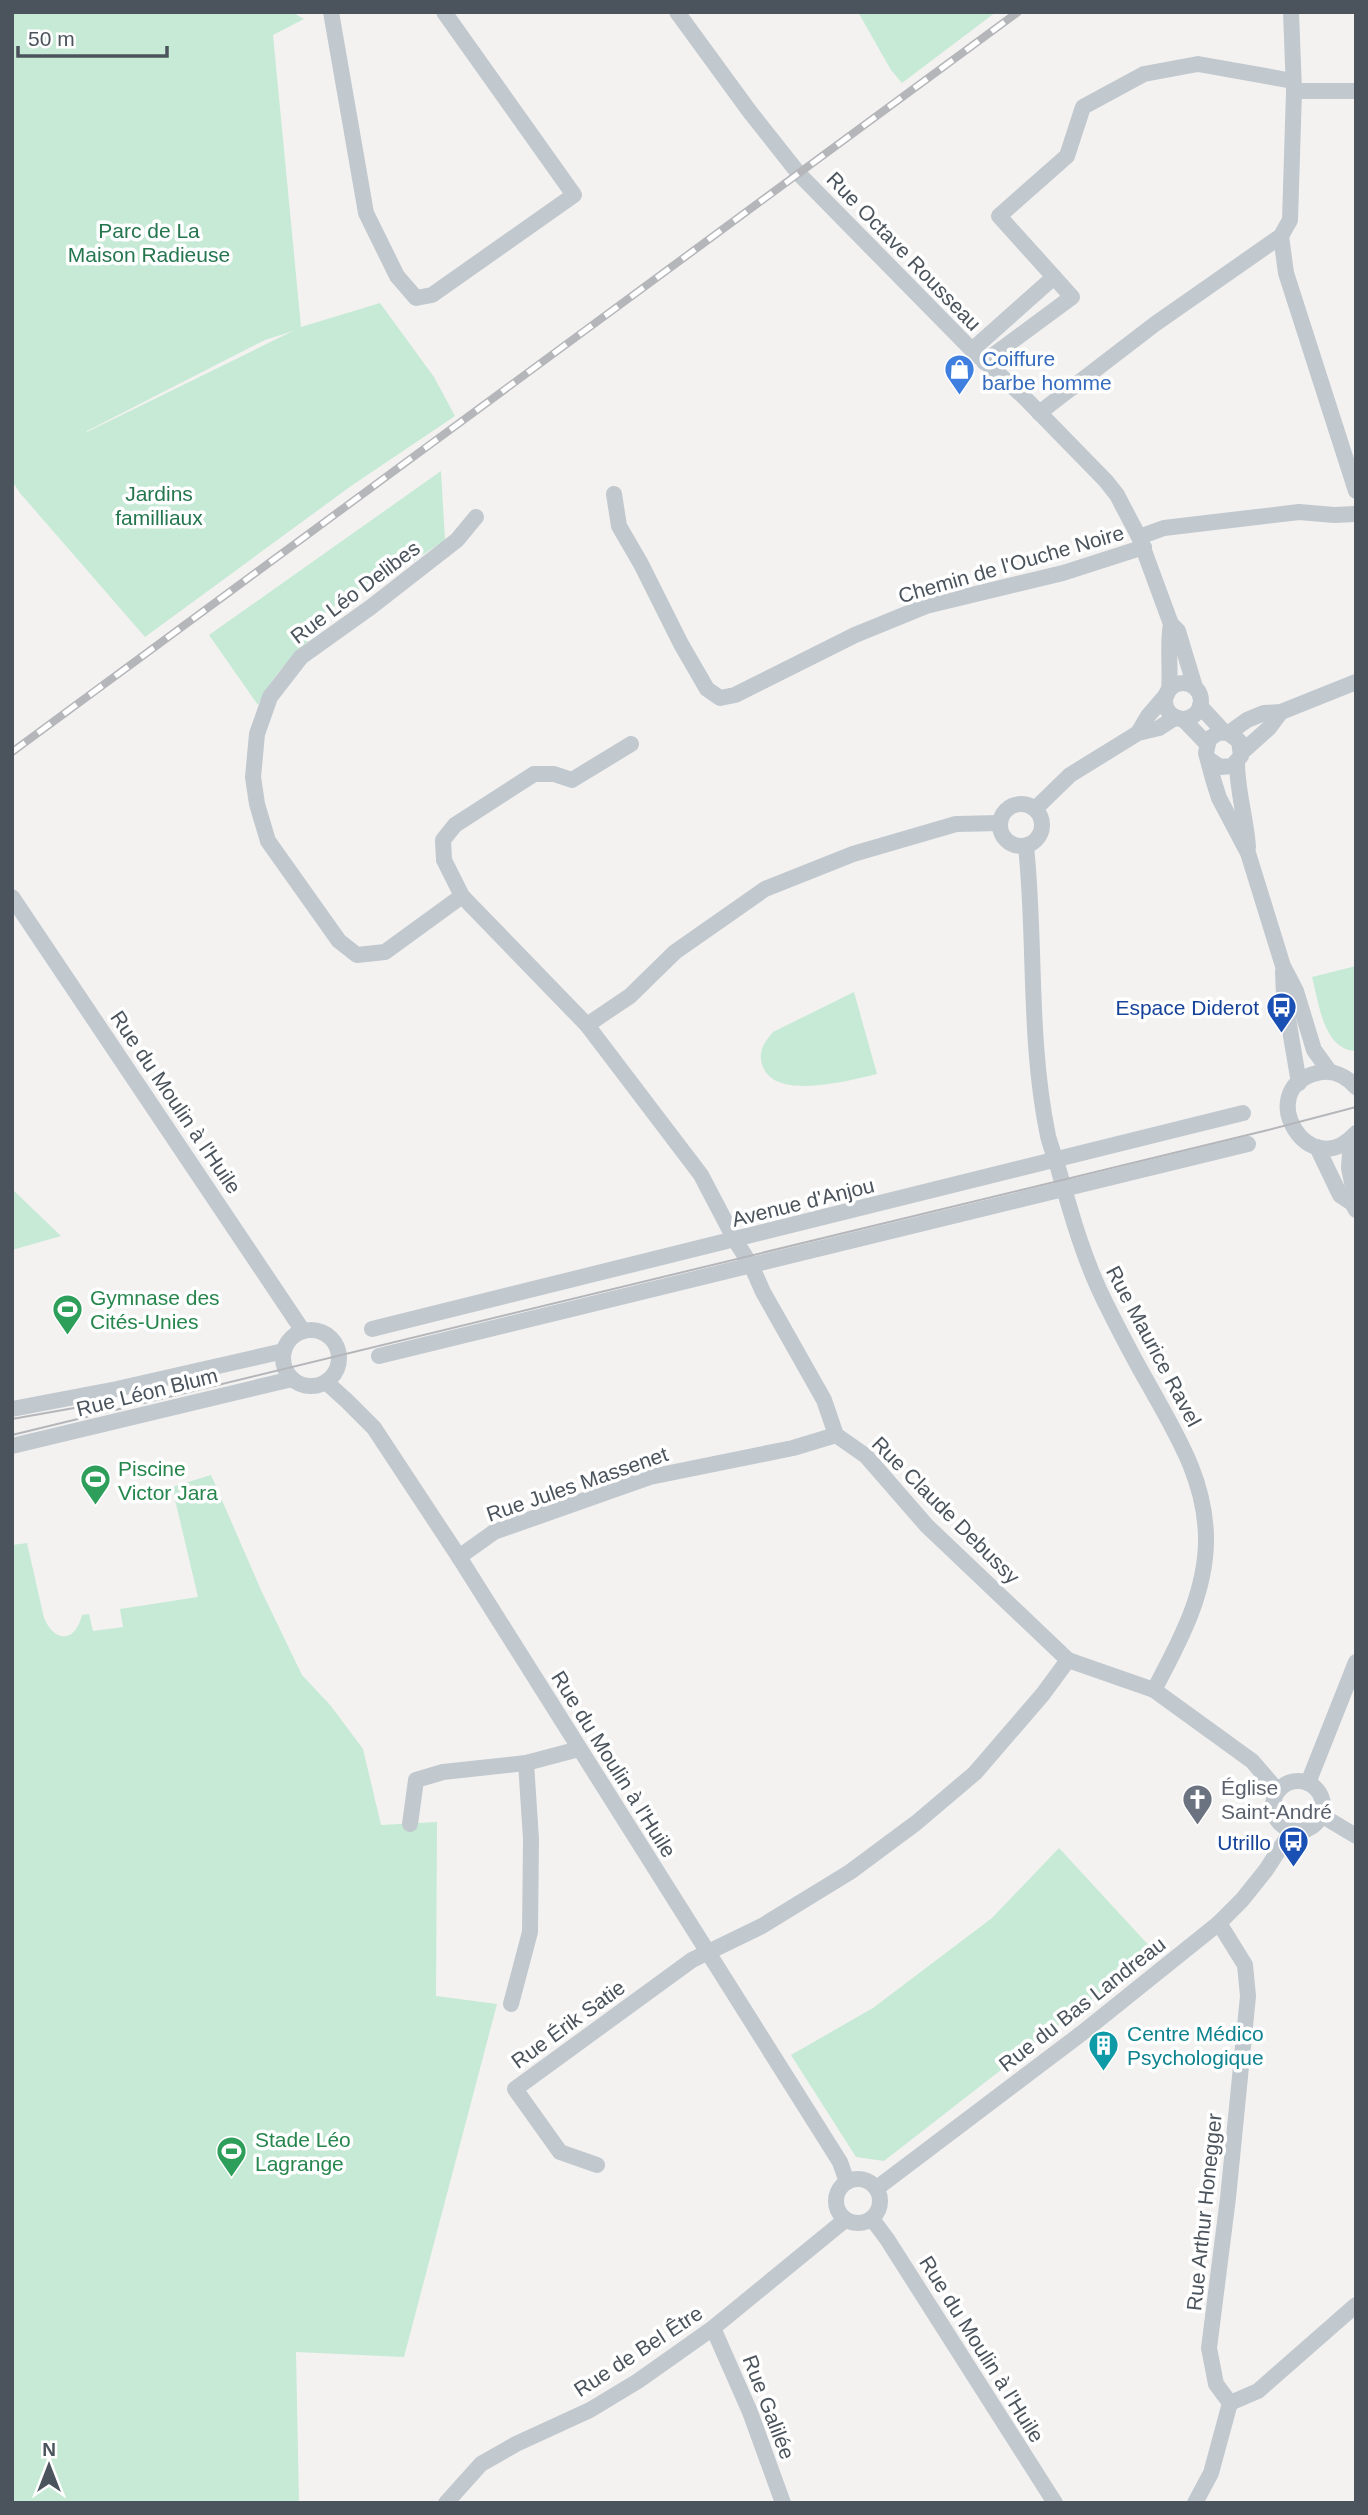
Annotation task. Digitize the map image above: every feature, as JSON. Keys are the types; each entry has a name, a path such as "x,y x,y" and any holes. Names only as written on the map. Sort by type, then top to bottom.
{"street":[{"path":"331,12 366,213 397,276 416,298 432,295 574,195 444,12"},
{"name":"Rue Octave Rousseau","path":"677,12 799,174 984,362 1039,413 1117,495 1141,542 1171,624 1178,631 1195,687"},
{"path":"1039,413 1155,324 1281,236 1290,220 1294,86 1291,12"},
{"path":"984,362 1072,297 999,216 1067,156 1083,107 1144,74 1198,64 1294,86 1356,91"},
{"path":"1281,236 1286,273 1356,491"},
{"path":"972,350 1054,277"},
{"name":"Chemin de l'Ouche Noire","path":"614,494 619,526 707,689 720,698 735,695 855,635 926,606 1063,573 1141,542"},
{"path":"1141,542 1164,528 1299,512 1356,514"},
{"name":"Rue Léo Delibes","path":"462,896 385,953 357,955 339,941 268,841 257,804 253,777 257,734 270,697 301,657 457,540 476,517"},
{"name":"Rue Octave Rousseau","path":"1168,692 1171,624"},
{"path":"1346,1077 1314,1050 1296,990 1283,966 1248,853 1219,798 1208,752 1213,735 1226,732 1264,713 1281,712 1356,682"},
{"path":"1035,808 1070,775 1138,733 1159,729 1180,718 1193,715 1200,706 1200,696 1195,687 1179,683 1148,716 1138,733"},
{"path":"1168,692 1165,700 1168,710 1180,718 1220,767 1226,767 1239,757 1269,728 1281,712"},
{"path":"1200,706 1239,741 1238,788 1247,828 1248,853"},
{"path":"631,744 572,780 554,774 534,774 455,825 443,840 444,860 462,896 587,1025 701,1175 824,1400 836,1435"},
{"path":"1020,804 1035,808 1040,814 1042,830 1039,837 1026,846 1019,847 1007,842 1000,823 1006,810 1020,804"},
{"path":"587,1025 630,996 675,952 765,889 853,854 957,824 1000,823"},
{"name":"Rue Maurice Ravel","path":"1026,846 1031,895 1030,952 1035,1040 1048,1137 1092,1272 1106,1304 1193,1467 1203,1508 1206,1538 1200,1585 1183,1632 1154,1690"},
{"name":"Rue du Moulin à l'Huile","path":"12,897 303,1331"},
{"path":"1283,966 1284,995 1299,1083"},
{"path":"1346,1077 1314,1074 1299,1083 1288,1101 1289,1120 1297,1135 1317,1147 1335,1147 1353,1135"},
{"name":"Avenue d'Anjou","path":"372,1329 1243,1113"},
{"path":"1353,1135 1349,1168 1354,1206"},
{"path":"379,1356 1248,1144"},
{"path":"1317,1147 1340,1195 1354,1206"},
{"path":"303,1331 323,1333 333,1340 337,1347 340,1360 337,1369 326,1382 309,1386 292,1379 284,1364 284,1351 290,1339 303,1331"},
{"name":"Rue Léon Blum","path":"12,1409 117,1389 284,1351"},
{"name":"Rue Léon Blum","path":"12,1446 292,1379"},
{"name":"Rue du Moulin à l'Huile","path":"326,1382 373,1428 459,1557 840,2162 847,2182"},
{"name":"Rue Claude Debussy","path":"836,1435 866,1456 927,1526 1068,1660 1154,1690 1252,1761 1278,1791"},
{"name":"Rue Jules Massenet","path":"459,1557 494,1532 650,1477 793,1448 836,1435"},
{"path":"707,1952 762,1926 850,1872 916,1823 975,1773 1043,1694 1068,1660"},
{"path":"1308,1783 1356,1662"},
{"path":"410,1824 416,1780 443,1772 526,1763 579,1749"},
{"path":"511,2004 530,1932 531,1839 526,1763"},
{"path":"1294,1782 1308,1783 1320,1796 1321,1815 1310,1828 1285,1828 1275,1818 1273,1804 1278,1791 1294,1782"},
{"path":"1321,1815 1356,1836"},
{"name":"Rue du Bas Landreau","path":"877,2188 1082,2033 1219,1923 1266,1870 1292,1830"},
{"name":"Rue Arthur Honegger","path":"1219,1923 1245,1965 1248,1988 1228,2198 1209,2348 1216,2384 1230,2403"},
{"name":"Rue Érik Satie","path":"597,2165 560,2152 515,2088 692,1960 707,1952"},
{"path":"857,2179 868,2181 877,2188 880,2205 872,2219 859,2224 845,2220 836,2205 836,2196 847,2182 857,2179"},
{"name":"Rue du Moulin à l'Huile","path":"872,2219 1055,2503"},
{"name":"Rue de Bel Être","path":"446,2503 481,2464 516,2444 602,2403 713,2328 845,2220"},
{"path":"1195,2503 1210,2473 1230,2403 1258,2391 1356,2305"},
{"name":"Rue Galilée","path":"713,2328 750,2413 783,2503"}],"green space":[{"path":"12,12 292,12 304,19 273,35 301,327 380,303 434,377 455,416 351,486 145,637 12,481","holes":["293,331 87,432 265,340"]},
{"path":"858,12 996,12 902,83 891,70"},
{"path":"441,471 445,540 403,568 398,562 322,615 328,624 280,671 258,705 209,635"},
{"path":"1356,966 1356,1051 1345,1049 1329,1034 1312,977"},
{"path":"854,992 877,1074 815,1086 783,1083 771,1077 763,1067 761,1052 773,1032"},
{"path":"12,1189 61,1236 12,1250"},
{"name":"Stade Léo Lagrange","path":"211,1475 261,1590 302,1675 331,1706 363,1749 381,1825 437,1822 436,1996 497,2004 404,2357 296,2352 299,2503 12,2503 12,1545 27,1543 44,1618 54,1632 70,1635 75,1631 82,1615 89,1614 93,1631 123,1627 120,1609 198,1597 172,1487"},
{"path":"1059,1848 1154,1951 884,2161 856,2157 791,2055 873,2008 992,1918"}],"tram line":[{"path":"12,1435 1356,1107"},
{"path":"12,1419 108,1402"}],"railway":[{"path":"12,752 1018,12"}],"place":[{"name":"Coiffure barbe homme","path":"959,397"},
{"name":"Espace Diderot","path":"1282,1034"},
{"name":"Gymnase des Cités-Unies","path":"67,1336"},
{"name":"Piscine Victor Jara","path":"95,1507"},
{"name":"Église Saint-André","path":"1198,1826"},
{"name":"Utrillo","path":"1294,1869"},
{"name":"Centre Médico Psychologique","path":"1104,2072"},
{"name":"Stade Léo Lagrange","path":"232,2178"}],"park label":[{"name":"Parc de La Maison Radieuse","path":"149,242"},
{"name":"Jardins familliaux","path":"159,505"}]}
